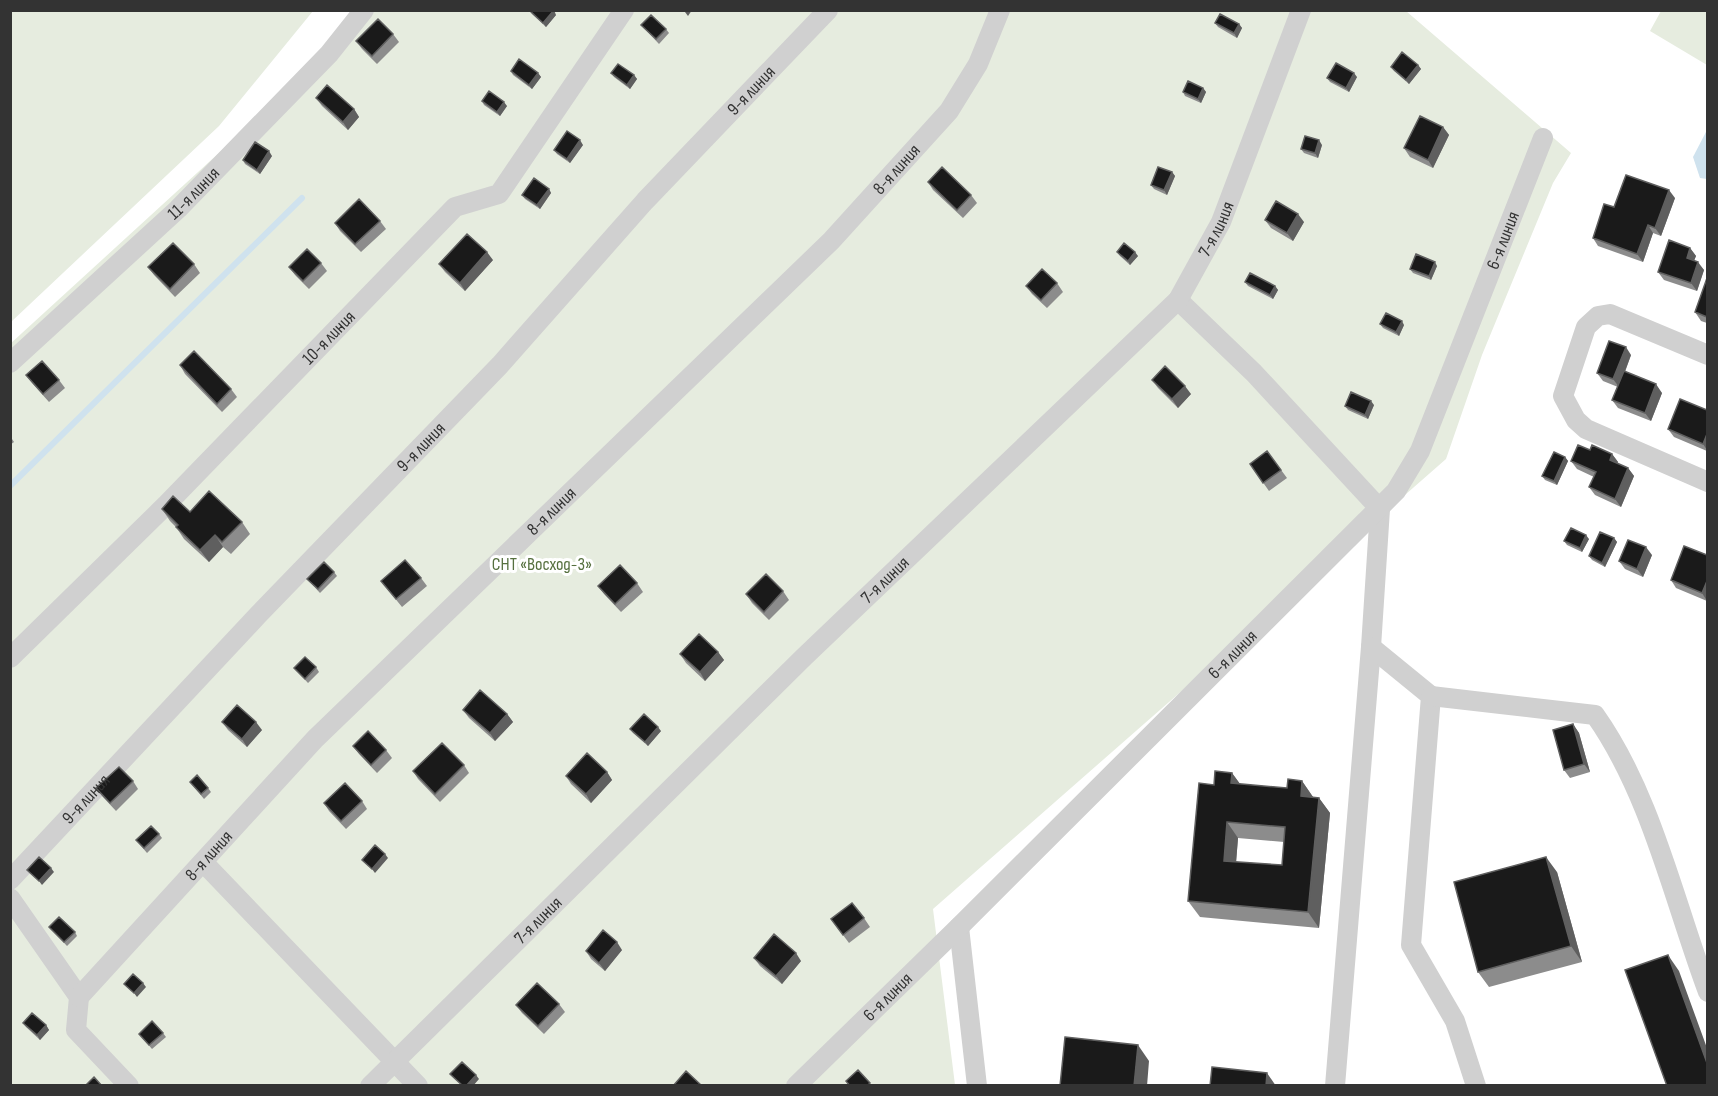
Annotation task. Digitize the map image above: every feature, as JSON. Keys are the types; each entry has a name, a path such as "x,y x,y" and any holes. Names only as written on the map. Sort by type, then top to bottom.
{"street":[{"name":"11-я линия","path":"10,363 178,209 329,54 364,10"},
{"name":"10-я линия","path":"10,658 166,505 455,207 500,194 624,10"},
{"name":"9-я линия","path":"10,880 258,615 500,364 645,201 828,10"},
{"name":"8-я линия","path":"79,997 315,739 831,241 949,111 978,64 1000,10"},
{"name":"7-я линия","path":"370,1086 804,657 1178,300 1221,222 1301,10"},
{"name":"6-я линия","path":"796,1086 959,927 1396,491 1420,451 1543,138"},
{"path":"1178,300 1254,374 1380,509 1335,1086"},
{"path":"1707,355 1610,314 1598,316 1586,327 1563,396 1576,420 1586,429 1707,482"},
{"path":"1371,646 1431,696 1595,715 1618,747 1666,868 1707,992"},
{"path":"1431,696 1411,945 1455,1021 1476,1086"},
{"path":"203,862 418,1086"},
{"path":"10,898 79,997 76,1030 129,1086"},
{"path":"959,927 977,1086"}],"green space":[{"path":"11,10 313,11 219,126 11,322"},
{"name":"СНТ «Восход-3»","path":"357,11 1406,11 1571,153 1553,183 1482,355 1446,459 933,909 955,1085 11,1085 10,344 325,56"},
{"path":"1661,11 1707,11 1707,65 1650,31"}],"water":[{"path":"1707,130 1707,179 1700,178 1693,157"}],"building":[{"path":"529,10 554,10 543,23"},
{"path":"1220,14 1239,24 1234,33 1215,23"},
{"path":"651,15 666,29 656,39 641,25"},
{"path":"378,19 393,34 372,56 356,41"},
{"path":"1402,52 1418,65 1406,80 1391,67"},
{"path":"519,59 538,73 529,85 511,71"},
{"path":"1336,63 1354,73 1346,88 1327,78"},
{"path":"618,64 634,75 627,85 611,73"},
{"path":"1188,81 1203,88 1198,99 1183,92"},
{"path":"327,85 354,109 343,122 316,98"},
{"path":"489,91 504,102 497,112 482,101"},
{"path":"1420,116 1443,127 1428,160 1404,148"},
{"path":"567,131 580,140 567,159 554,150"},
{"path":"1305,136 1319,140 1315,153 1301,149"},
{"path":"255,142 269,151 257,170 243,160"},
{"path":"942,167 971,195 957,210 928,182"},
{"path":"1158,167 1172,172 1164,190 1151,185"},
{"path":"1626,175 1669,190 1655,228 1648,225 1637,254 1593,238 1604,204 1614,207"},
{"path":"534,178 549,189 537,205 522,195"},
{"path":"359,199 380,221 355,244 335,223"},
{"path":"1276,201 1298,214 1287,233 1265,220"},
{"path":"467,234 487,252 460,283 439,264"},
{"path":"1669,240 1690,248 1687,258 1698,262 1691,283 1658,272"},
{"path":"173,243 194,264 170,289 148,267"},
{"path":"1124,243 1135,252 1128,261 1117,252"},
{"path":"307,249 321,263 303,281 289,267"},
{"path":"1416,254 1435,262 1429,276 1410,269"},
{"path":"1042,269 1057,283 1041,300 1026,286"},
{"path":"1250,273 1275,286 1270,295 1245,282"},
{"path":"1707,278 1707,317 1695,312"},
{"path":"1386,313 1402,321 1396,332 1380,324"},
{"path":"1609,341 1626,347 1613,379 1597,373"},
{"path":"194,351 231,389 217,404 180,365"},
{"path":"42,361 59,380 43,394 26,375"},
{"path":"1165,366 1185,386 1172,399 1152,380"},
{"path":"1624,371 1656,384 1645,413 1612,400"},
{"path":"1351,392 1371,401 1365,415 1345,406"},
{"path":"1680,399 1707,410 1707,434 1703,444 1668,429"},
{"path":"1578,445 1590,450 1592,445 1612,454 1610,460 1628,468 1615,499 1589,487 1596,472 1571,461"},
{"path":"1267,451 1281,470 1263,483 1250,464"},
{"path":"1554,452 1565,457 1554,481 1542,476"},
{"path":"209,491 242,522 222,542 215,535 200,550 176,527 178,525 162,509 173,496 190,512"},
{"path":"1571,528 1586,535 1580,548 1564,541"},
{"path":"1600,532 1614,538 1602,563 1589,556"},
{"path":"1628,540 1646,547 1637,569 1619,561"},
{"path":"1684,546 1707,555 1707,581 1702,593 1671,580"},
{"path":"405,560 421,578 396,599 381,581"},
{"path":"324,562 334,572 318,589 307,579"},
{"path":"620,565 637,583 615,604 598,586"},
{"path":"766,574 783,591 764,612 746,594"},
{"path":"699,634 718,652 700,672 680,654"},
{"path":"305,657 316,667 305,679 294,668"},
{"path":"480,690 507,714 490,733 463,710"},
{"path":"237,705 256,722 242,739 222,722"},
{"path":"644,714 658,727 645,742 630,729"},
{"path":"1573,724 1584,764 1564,770 1553,730"},
{"path":"368,731 386,750 371,765 353,746"},
{"path":"442,743 464,765 435,794 413,771"},
{"path":"587,753 607,772 586,794 566,776"},
{"path":"119,767 133,781 110,803 96,788"},
{"path":"1215,771 1232,773 1231,783 1287,788 1288,779 1302,781 1301,796 1319,798 1308,912 1188,901 1199,783 1214,785","holes":["1227,822 1285,827 1282,865 1224,861"]},
{"path":"197,775 208,788 201,794 190,782"},
{"path":"345,783 362,801 341,821 324,803"},
{"path":"151,826 159,834 144,848 136,840"},
{"path":"375,845 385,854 372,869 362,860"},
{"path":"39,857 51,868 39,881 27,870"},
{"path":"1546,857 1571,946 1478,972 1454,882"},
{"path":"852,903 864,918 843,935 831,919"},
{"path":"59,917 75,932 64,942 49,927"},
{"path":"603,930 617,942 599,963 586,951"},
{"path":"774,934 796,953 776,976 754,958"},
{"path":"1668,955 1707,1063 1707,1086 1667,1086 1625,970"},
{"path":"133,974 143,983 134,993 124,984"},
{"path":"537,983 559,1004 538,1026 516,1005"},
{"path":"32,1013 46,1025 37,1035 23,1023"},
{"path":"152,1021 163,1033 149,1045 139,1034"},
{"path":"1065,1037 1138,1045 1134,1086 1060,1086"},
{"path":"462,1062 476,1075 466,1086 450,1074"},
{"path":"1212,1067 1267,1073 1266,1086 1210,1086"},
{"path":"858,1070 870,1083 867,1086 850,1086 846,1081"},
{"path":"686,1071 702,1086 673,1086"},
{"path":"94,1077 102,1086 85,1086"}],"waterway":[{"path":"10,486 302,198"}]}
